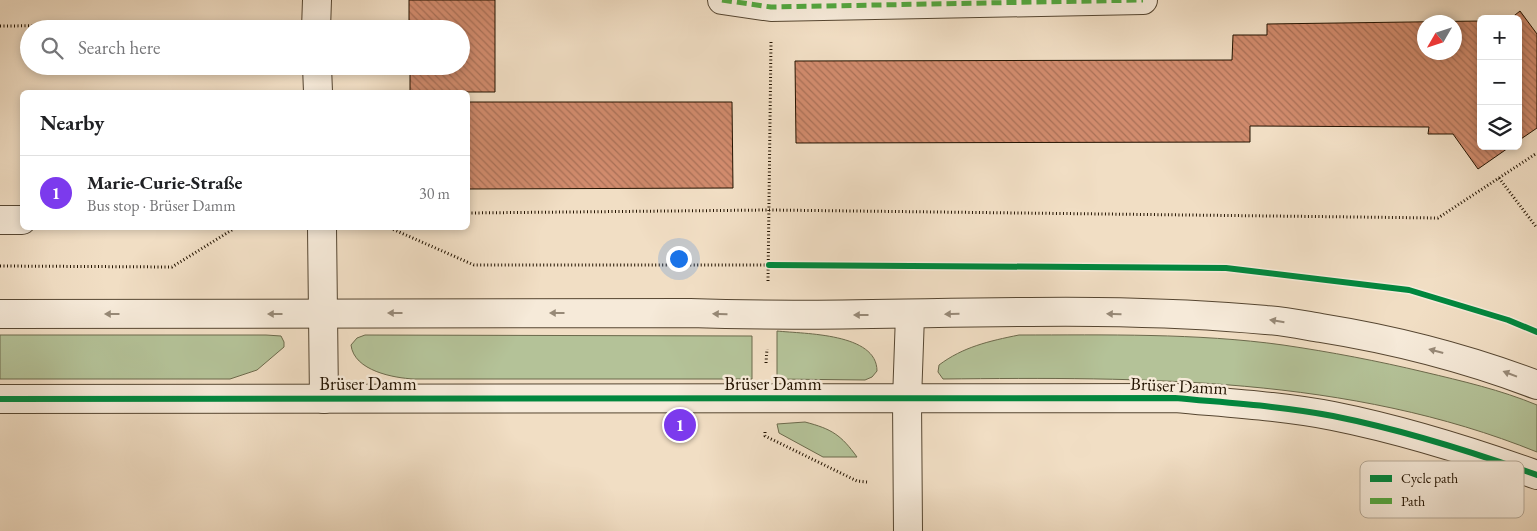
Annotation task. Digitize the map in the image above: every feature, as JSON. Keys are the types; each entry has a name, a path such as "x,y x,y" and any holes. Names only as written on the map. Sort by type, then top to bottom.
{"street":[{"path":"722,0 771,6 1143,0"},
{"path":"317,75 318,90"},
{"path":"0,220 20,220"},
{"path":"322,230 324,399"},
{"path":"0,314 910,315 1074,312 1267,320 1368,336 1422,348 1483,364 1537,384"},
{"path":"908,531 907,400 910,315"},
{"name":"Brüser Damm","path":"0,399 907,400 1175,398 1266,406 1332,416 1452,445 1497,461"},
{"name":"Brüser Damm","path":"1524,470 1537,475"}],"path":[{"path":"768,290 771,6"},
{"path":"211,20 316,17"},
{"path":"0,26 20,25"},
{"path":"470,213 770,210 1438,218 1537,153"},
{"path":"1499,178 1537,228"},
{"path":"0,266 172,267 232,230"},
{"path":"395,230 474,265 779,265"},
{"path":"766,369 767,342"},
{"path":"765,429 764,436 857,482 867,482"}],"green space":[{"path":"777,331 821,335 853,342 865,349 874,358 877,371 872,377 865,380 777,379"},
{"path":"0,335 266,335 281,336 284,347 257,370 230,379 0,379"},
{"path":"365,335 752,336 752,379 414,379 396,377 376,371 359,361 351,345 357,338"},
{"path":"1019,335 1218,338 1283,345 1372,360 1481,386 1537,405 1537,452 1466,427 1393,408 1319,395 1244,386 1169,381 1018,378 943,379 938,372 939,365 967,349 987,342"},
{"path":"805,422 829,430 841,438 857,457 823,457 779,433 777,424"}],"building":[{"path":"409,0 495,0 495,92 410,90 410,75 470,75 470,20 409,20"},
{"path":"1520,11 1537,34 1537,128 1522,138 1522,15 1515,15"},
{"path":"1462,21 1477,21 1477,150 1505,150 1478,169 1453,134 1428,134 1429,127 1250,126 1250,142 796,143 795,61 1232,60 1233,35 1267,35 1267,24 1417,22 1417,60 1462,60"},
{"path":"470,102 732,102 733,188 470,189"}],"marked path":[{"path":"722,0 771,7 1143,0"}],"cycle path":[{"path":"769,265 1226,268 1409,290 1508,320 1537,332"},
{"path":"0,399 1175,398 1274,407 1333,416 1436,442 1496,461"},
{"path":"1524,471 1537,475"}],"place":[{"name":"Marie-Curie-Straße","path":"680,425"}]}
